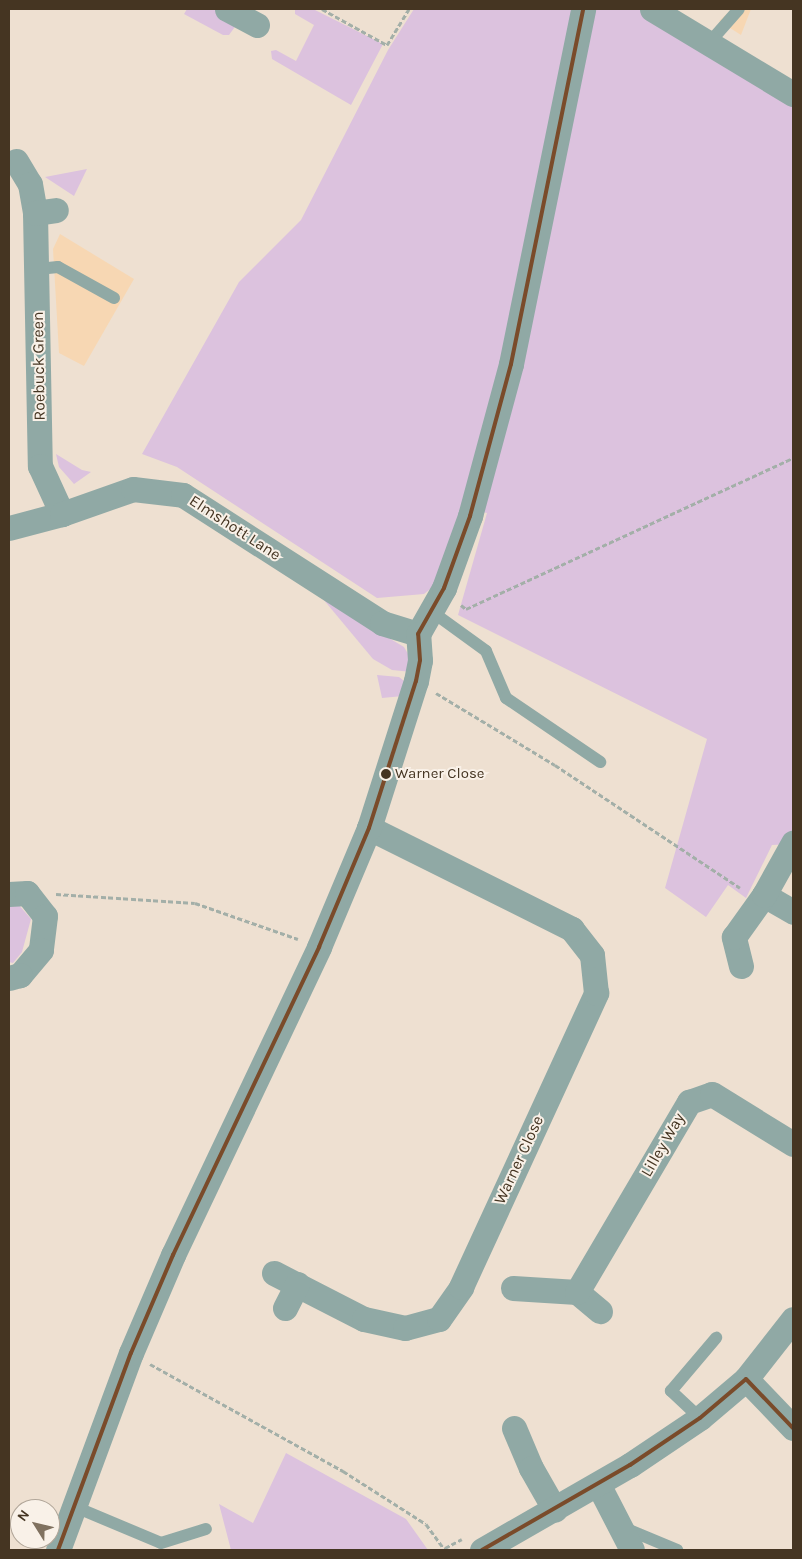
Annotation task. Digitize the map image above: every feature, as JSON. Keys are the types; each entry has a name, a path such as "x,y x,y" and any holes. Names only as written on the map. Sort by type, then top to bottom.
{"street":[{"path":"227,9 257,25"},
{"path":"58,1550 131,1353 173,1255 319,947 369,828 416,681 420,660 418,634 444,588 470,516 511,364 583,9"},
{"path":"652,9 793,94"},
{"name":"Roebuck Green","path":"16,161 45,211 38,269 40,466 62,514"},
{"name":"Elmshott Lane","path":"9,528 62,514 133,488 183,495 382,623 418,634"},
{"name":"Warner Close","path":"274,1272 364,1319 405,1328 439,1319 461,1287 596,993 592,955 572,929 369,828"},
{"path":"741,966 734,937 762,898 793,843"},
{"path":"9,894 27,893 38,903 45,916 41,950 20,975 9,978"},
{"path":"762,898 793,912"},
{"name":"Lilley Way","path":"577,1292 689,1102 712,1094 793,1144"},
{"path":"285,1308 297,1284"},
{"path":"513,1288 577,1292 600,1311"},
{"path":"482,1550 598,1484 700,1418 746,1379 793,1319"},
{"path":"746,1379 790,1416"},
{"path":"514,1428 531,1468 555,1510"},
{"path":"598,1484 632,1550"}],"lane":[{"path":"709,43 739,9"},
{"path":"38,269 58,267 114,298"},
{"path":"431,611 486,651 506,698 600,762"},
{"path":"700,1418 671,1391 716,1338"},
{"path":"73,1506 162,1543 206,1529"},
{"path":"620,1526 677,1550"}],"path":[{"path":"322,9 387,45 409,9"},
{"path":"444,588 466,609 793,458"},
{"path":"416,681 556,765 762,898"},
{"path":"38,903 61,892 195,903 319,947"},
{"path":"131,1353 426,1524 445,1550"}],"shaded area":[{"path":"187,9 222,9 237,24 229,35 223,35 184,14"},
{"path":"295,9 313,9 383,44 351,105 272,59 271,51 276,50 296,61 314,25 295,14"},
{"path":"414,9 646,9 793,105 793,844 772,845 746,898 728,885 706,917 665,888 707,739 458,615 487,513 462,508 434,586 424,594 377,598 177,467 142,454 239,282 301,220 388,50"},
{"path":"732,9 751,9 741,35 719,21"},
{"path":"87,169 74,196 45,177"},
{"path":"60,234 134,279 84,366 59,353 53,249"},
{"path":"56,454 82,470 91,472 74,484 59,467"},
{"path":"323,599 404,647 414,664 412,672 392,670 373,659"},
{"path":"377,675 399,677 408,684 403,696 382,698"},
{"path":"18,904 31,919 22,952 13,963 9,962 9,906"},
{"path":"286,1453 406,1519 428,1550 231,1550 219,1504 253,1523"}],"transit line":[{"path":"58,1550 131,1353 173,1255 319,947 369,828 416,681 420,660 418,634 444,588 470,516 511,364 583,9"},
{"path":"482,1550 630,1465 700,1418 746,1379 793,1428"}],"place":[{"name":"Warner Close","path":"386,774"}]}
